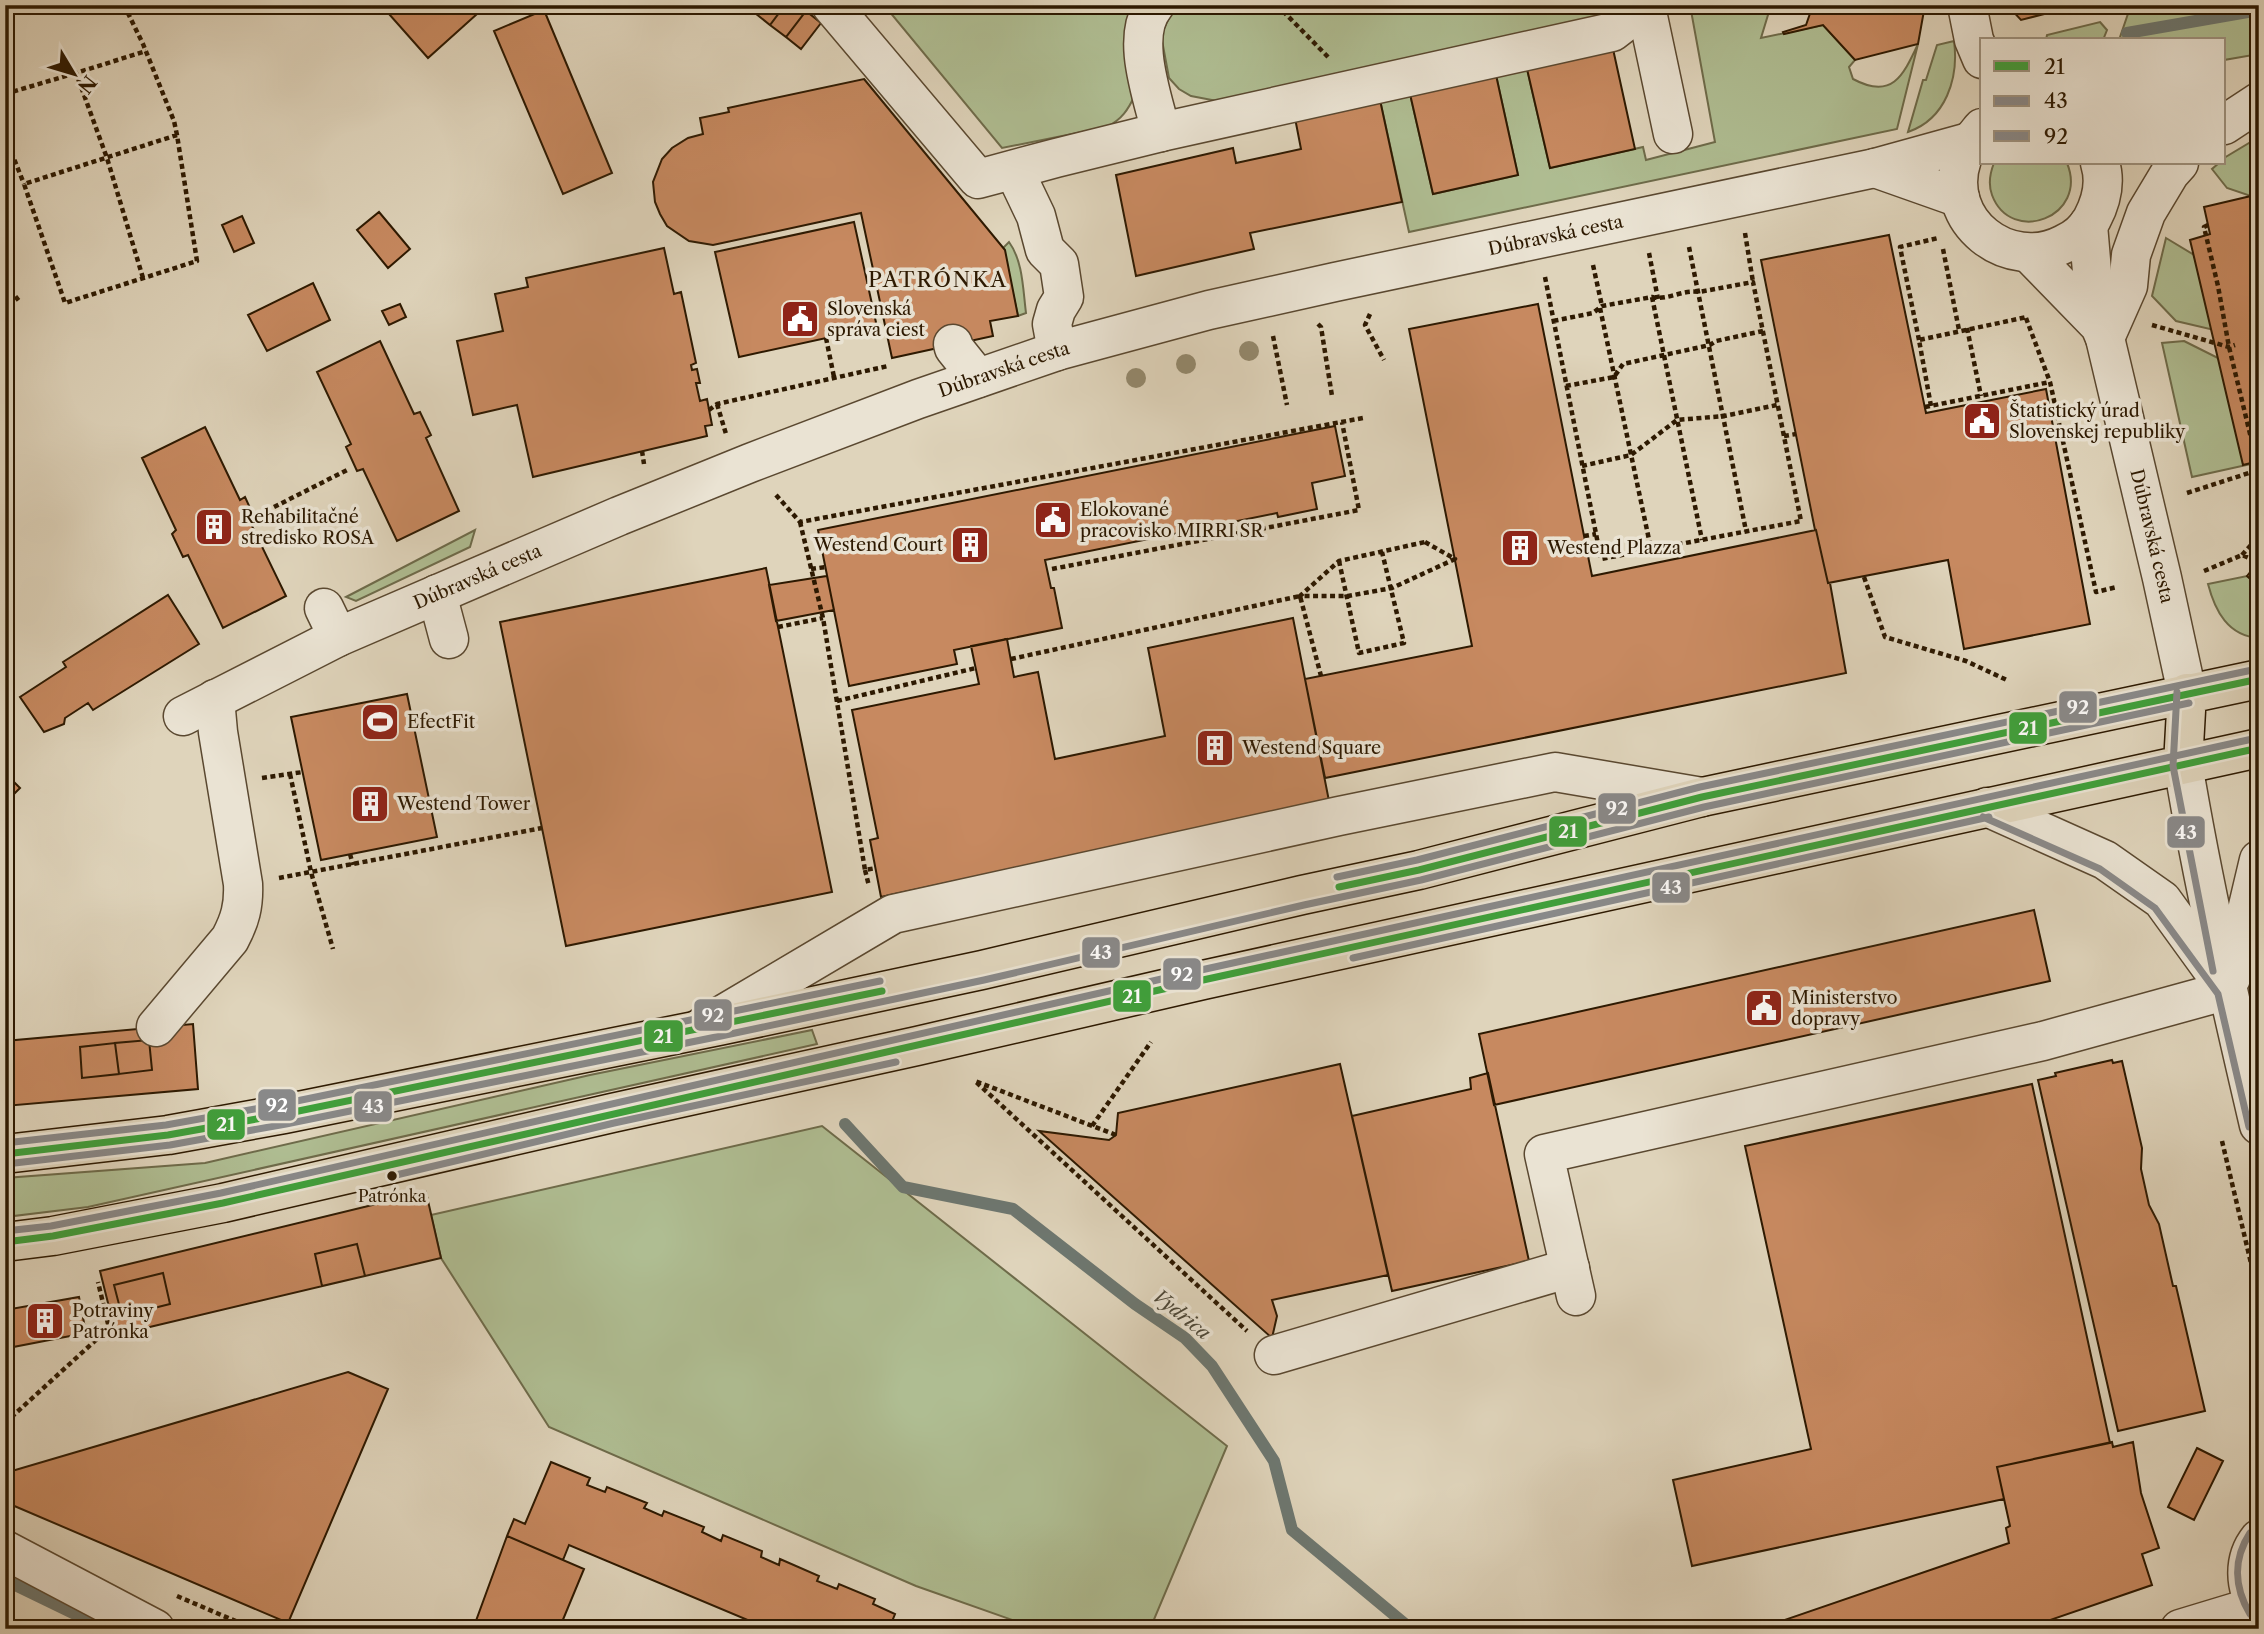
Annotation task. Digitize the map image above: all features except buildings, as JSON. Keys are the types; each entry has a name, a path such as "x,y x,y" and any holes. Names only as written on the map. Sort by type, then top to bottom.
{"main road":[{"path":"5,1154 167,1135 698,1030 982,970 1419,870 1702,797 2259,679"},
{"path":"2183,764 2187,693"},
{"path":"5,1242 102,1228 223,1203 1203,979 2259,748"}],"street":[{"path":"831,5 978,180 1161,132 1612,32 1646,6 1673,134"},
{"path":"1155,5 1143,33 1145,65 1161,132"},
{"path":"1967,5 1974,40 1980,54"},
{"path":"2226,105 2259,100"},
{"path":"2226,124 2259,100"},
{"path":"1976,135 1961,160 1958,179 1960,198 1969,220 1985,238 2006,250 2030,254 2052,251 2072,240 2104,185"},
{"name":"Dúbravská cesta","path":"156,1027 230,939 239,923 244,904 218,732 199,707 331,622 437,594 750,463 1057,351 1209,310 1875,168 1976,135"},
{"path":"2030,254 2103,332 2127,286 2131,255 2146,213 2169,173 2178,164"},
{"path":"1875,168 1960,198"},
{"path":"1014,170 1036,216 1045,250 1040,269 1046,303 1056,310 1052,324 1057,351"},
{"name":"Dúbravská cesta","path":"2104,185 2094,295 2187,693"},
{"path":"967,341 978,378"},
{"path":"437,594 449,639"},
{"path":"2183,764 2228,990 2259,1125"},
{"path":"698,1030 893,914 1339,816 1555,772 1702,797"},
{"path":"1987,807 2105,860 2162,900 2228,990"},
{"path":"2228,990 2259,860"},
{"path":"1274,1355 1573,1282 1544,1154 2043,1041 2228,990"},
{"path":"2180,1629 2258,1607 2249,1591 2247,1575 2249,1558 2259,1539"},
{"path":"5,1550 155,1629"}],"path":[{"path":"5,136 65,303 197,261 174,121 124,5"},
{"path":"1278,5 1335,64"},
{"path":"5,94 146,51"},
{"path":"75,73 107,158 143,278"},
{"path":"24,184 177,135"},
{"path":"1543,268 1601,559 1801,521 1743,225"},
{"path":"2187,493 2255,472 2232,346 2204,227 2208,225"},
{"path":"1949,236 1900,247 1919,340 1928,406 2050,382"},
{"path":"1687,237 1746,531"},
{"path":"1946,242 1942,249 1959,330"},
{"path":"1647,245 1658,299"},
{"path":"1591,257 1651,549"},
{"path":"1553,321 1593,313 1601,307 1652,297 1658,299 1753,282"},
{"path":"5,283 19,301"},
{"path":"1652,297 1702,540"},
{"path":"1376,303 1365,325 1384,360"},
{"path":"1919,340 2035,314"},
{"path":"2026,317 2050,382 2096,592 2116,587"},
{"path":"1316,321 1321,327 1332,396"},
{"path":"1271,325 1287,405"},
{"path":"2151,325 2232,346"},
{"path":"1968,328 1981,396"},
{"path":"1566,386 1614,377 1623,364 1763,331"},
{"path":"826,338 834,377"},
{"path":"709,410 717,404 894,365"},
{"path":"717,404 727,438"},
{"path":"1582,466 1630,455 1677,420 1724,416 1777,404"},
{"path":"800,522 1363,418"},
{"path":"1052,569 1359,510 1342,422"},
{"path":"1784,436 1796,434"},
{"path":"274,507 349,469"},
{"path":"771,490 800,522 823,618 864,870 876,869"},
{"path":"1584,537 1596,534"},
{"path":"2204,570 2242,555 2259,536"},
{"path":"1011,659 1300,596 1348,596 1392,588 1455,559 1425,542 1339,561 1300,596"},
{"path":"1339,561 1359,653 1404,643 1382,552"},
{"path":"2242,555 2258,562"},
{"path":"811,569 826,567"},
{"path":"1864,577 1885,637 1966,662 2009,681"},
{"path":"1300,596 1321,676"},
{"path":"778,627 823,618"},
{"path":"837,701 976,668"},
{"path":"303,772 290,774 333,949"},
{"path":"312,872 542,828"},
{"path":"350,854 353,864"},
{"path":"1092,1126 1151,1042"},
{"path":"1116,1135 975,1081 1274,1355"},
{"path":"2222,1140 2259,1297"},
{"path":"5,1423 109,1328 98,1282"}],"green space":[{"path":"884,5 1133,5 1135,95 1124,114 1107,127 1002,148"},
{"path":"1175,5 1604,5 1600,14 1590,21 1217,101 1191,96 1179,89 1169,78 1161,35"},
{"path":"1690,5 1771,5 1761,38 1823,25 1855,60 1849,67 1853,79 1866,85 1887,86 1894,81 1907,66 1918,44 1897,129 1409,232 1380,100 1410,94 1433,194 1518,175 1496,75 1527,69 1550,168 1643,147 1646,160 1715,142"},
{"path":"2131,5 2259,5 2259,54 2226,60 2226,38 2120,38"},
{"path":"2100,22 2107,30 2104,38 2046,38 2047,35"},
{"path":"1954,41 1954,69 1947,96 1932,118 1908,132 1923,80 1926,80 1937,45"},
{"path":"2259,137 2259,200 2253,201 2251,196 2227,188 2212,169 2218,164 2226,164 2226,157"},
{"path":"1994,164 2067,164 2071,182 2067,198 2058,210 2045,218 2030,222 2015,219 2002,210 1992,195 1991,171"},
{"path":"2166,238 2194,255 2214,330 2176,321 2152,296"},
{"path":"1009,242 1020,267 1023,285 1026,313 1018,316 1003,248"},
{"path":"2184,341 2220,359 2231,385 2251,464 2192,477 2162,343"},
{"path":"475,530 470,547 356,601 346,597"},
{"path":"2247,576 2259,586 2259,638 2239,633 2231,627 2219,612 2208,584"},
{"path":"812,1030 817,1044 88,1207 5,1217 5,1178 205,1163 590,1075"},
{"path":"822,1126 1227,1446 1150,1629 1038,1629 916,1586 549,1427 441,1258 431,1215"}],"waterway":[{"path":"2127,33 2259,10"},
{"name":"Vydrica","path":"845,1124 903,1187 1013,1209 1135,1304 1185,1338 1212,1366 1274,1461 1292,1530 1411,1629"},
{"path":"5,1580 106,1629"}],"transit line":[{"name":"92","path":"1337,877 1417,860 1700,787 2257,669"},
{"name":"21","path":"1339,887 1419,870 1702,797 2259,679"},
{"name":"43","path":"2177,692 2173,766 2213,971"},
{"name":"43","path":"6,1164 170,1145 721,1036 984,980 1421,880 1704,807 2189,703"},
{"name":"92","path":"5,1231 51,1226 221,1193 1201,970 2257,738"},
{"name":"21","path":"5,1242 53,1236 223,1203 1203,980 2259,748"},
{"name":"43","path":"1983,817 2100,869 2155,908 2218,994 2249,1127"},
{"name":"43","path":"1353,958 1989,817"},
{"name":"92","path":"5,1143 166,1125 282,1104 880,981"},
{"name":"21","path":"5,1154 168,1135 284,1114 882,991"},
{"name":"43","path":"392,1176 614,1123 896,1062"},
{"name":"43","path":"2250,1533 2238,1563 2238,1583 2250,1614"}],"place":[{"name":"Slovenská správa ciest","path":"800,319"},
{"name":"Štatistický úrad Slovenskej republiky","path":"1982,421"},
{"name":"Elokované pracovisko MIRRI SR","path":"1053,520"},
{"name":"Rehabilitačné stredisko ROSA","path":"214,527"},
{"name":"Westend Court","path":"970,545"},
{"name":"Westend Plazza","path":"1520,548"},
{"name":"EfectFit","path":"380,722"},
{"name":"Westend Square","path":"1215,748"},
{"name":"Westend Tower","path":"370,804"},
{"name":"Ministerstvo dopravy","path":"1764,1008"},
{"name":"Patrónka","path":"392,1176"},
{"name":"Potraviny Patrónka","path":"45,1321"}],"district":[{"name":"PATRÓNKA","path":"938,280"}]}
